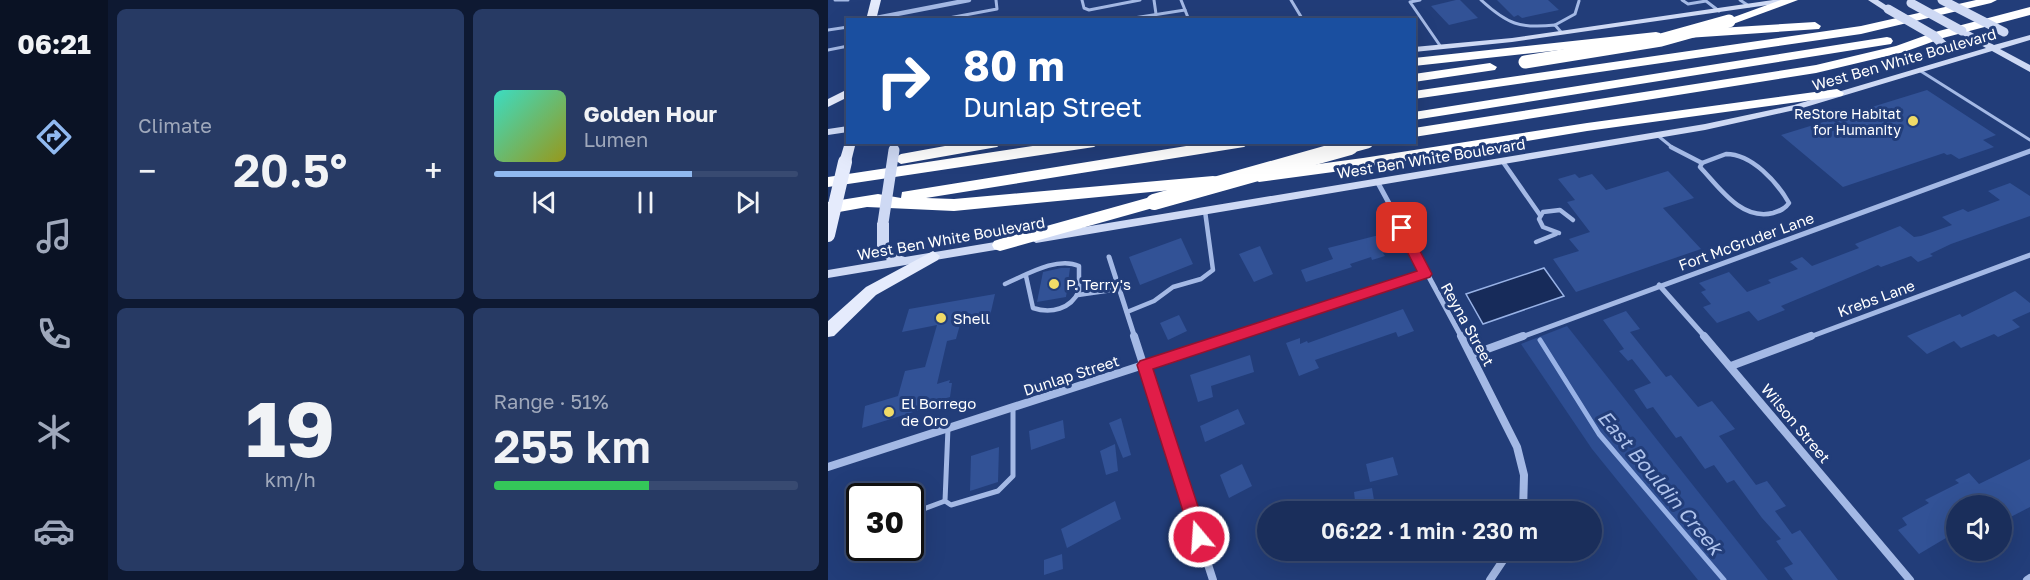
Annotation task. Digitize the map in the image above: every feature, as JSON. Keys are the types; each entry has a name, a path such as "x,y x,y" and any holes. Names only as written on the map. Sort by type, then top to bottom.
{"highway":[{"path":"1416,78 1661,40 1729,21 1791,0"},
{"path":"1416,95 1861,30 1991,0"},
{"path":"1417,133 1816,69 1942,41 2030,10"},
{"path":"1416,62 1644,37 1912,17"},
{"path":"1416,116 1878,42 1942,41"},
{"path":"868,202 954,205 1278,175 1587,127 1837,93"},
{"path":"828,171 985,144"},
{"path":"828,182 1081,144"},
{"path":"828,208 1231,144"},
{"path":"1000,245 1360,144"}],"main road":[{"path":"871,18 876,0"},
{"path":"1416,50 1558,29 1719,11 1791,0"},
{"path":"1872,0 1942,41 1942,63"},
{"path":"1942,0 2004,32 2030,36"},
{"path":"1908,2 2030,69"},
{"name":"West Ben White Boulevard","path":"828,274 1657,135 1796,107 2030,36"},
{"path":"828,104 846,93"},
{"path":"828,132 846,129"},
{"path":"828,235 850,144"},
{"path":"896,146 884,223 883,251 891,257 905,261"},
{"path":"828,331 871,291 933,256"}],"street":[{"path":"876,18 969,0"},
{"name":"Fort McGruder Lane","path":"1471,355 2030,151"},
{"name":"Reyna Street","path":"1378,183 1425,274 1471,355 1517,447 1524,475 1523,501"},
{"name":"Krebs Lane","path":"1731,366 2030,255"},
{"path":"1109,257 1213,580"},
{"name":"Dunlap Street","path":"828,467 1425,274"},
{"name":"Wilson Street","path":"1659,285 1731,366 1910,580"},
{"path":"1490,580 1503,561"}],"lane":[{"path":"835,0 848,0"},
{"path":"949,18 997,9 996,0"},
{"path":"1082,0 1084,8 1093,10 1140,0"},
{"path":"1154,0 1156,14"},
{"path":"1181,0 1187,18"},
{"path":"1291,0 1302,18"},
{"path":"1420,0 1410,2 1441,47"},
{"path":"1480,0 1503,21 1530,28 1558,29 1578,10 1577,0 1585,0"},
{"path":"1682,0 1688,4 1706,1 1719,11"},
{"path":"1740,0 1749,6"},
{"path":"1149,17 1185,10"},
{"path":"1170,12 1170,18"},
{"path":"828,30 846,27"},
{"path":"828,50 846,46"},
{"path":"1919,70 2030,140"},
{"path":"1657,135 1677,152 1702,163 1729,154 1746,158 1785,193 1789,203 1786,209 1769,216 1754,214 1743,209 1700,167 1702,163"},
{"path":"1503,162 1540,215 1540,223 1543,227 1559,233 1536,242"},
{"path":"1540,215 1548,209 1559,209 1568,213 1573,220"},
{"path":"1127,312 1154,301 1173,287 1201,279 1213,270 1205,211"},
{"path":"1005,284 1044,268 1075,263 1080,270 1077,295"},
{"path":"1026,276 1033,308 1038,310 1058,309 1077,295 1119,289"},
{"path":"945,501 951,505 998,491 1013,476 1013,408"},
{"path":"945,501 948,428"},
{"path":"924,509 945,501"}],"shaded area":[{"path":"1544,268 1564,296 1483,324 1466,294"},
{"path":"1567,326 1768,580 1698,580 1592,449 1521,344"}],"building":[{"path":"1460,0 1478,18 1449,25 1431,6"},
{"path":"1497,0 1548,0 1559,10 1522,18 1518,15 1514,17"},
{"path":"1927,90 1996,135 1983,140 1994,147 1959,159 1944,153 1843,187 1781,135"},
{"path":"1668,171 1694,198 1663,208 1701,249 1576,292 1553,259 1579,251 1569,239 1590,232 1567,202 1575,200 1558,179 1575,174 1579,178 1592,174 1606,190"},
{"path":"2010,183 2030,196 2030,216 1951,244 1930,254 1933,256 1918,262 1911,256 1881,267 1878,265 1781,306 1785,310 1758,321 1749,311 1717,323 1703,307 1711,304 1701,292 1706,290 1699,283 1729,272 1747,292 1771,283 1768,280 1798,269 1790,262 1802,257 1812,266 1859,248 1855,244 1900,226 1914,237 1952,225 1942,217 1963,209 1968,212 2000,200 1988,191"},
{"path":"1381,236 1388,252 1383,253 1385,256 1372,260 1371,257 1350,264 1352,267 1306,282 1301,270 1333,259 1328,248"},
{"path":"1181,238 1193,264 1140,285 1129,257"},
{"path":"1260,246 1273,274 1254,282 1239,254"},
{"name":"P. Terry's","path":"1070,268 1066,297 1037,302 1043,272"},
{"path":"2015,291 2030,303 2030,312 2012,320 2020,327 1998,337 1994,334 1961,348 1954,341 1927,354 1907,336 1960,314 1962,317"},
{"path":"995,294 990,316 961,321 956,339 947,341 937,384 950,380 949,383 952,383 950,397 943,399 942,403 862,428 865,406 898,396 905,371 925,367 937,325 902,332 909,309"},
{"path":"1403,309 1414,331 1398,337 1396,332 1315,360 1319,368 1299,376 1286,343 1300,338 1300,344 1307,341 1308,343"},
{"path":"1626,311 1640,329 1630,332 1666,377 1671,375 1698,407 1712,401 1735,429 1719,436 1756,485 1767,481 1786,506 1775,511 1792,534 1800,530 1838,580 1793,580 1784,568 1793,564 1776,541 1781,539 1734,480 1727,483 1714,465 1705,469 1681,436 1676,438 1653,407 1647,409 1634,390 1651,383 1632,359 1628,361 1619,351 1624,349 1603,320"},
{"path":"1179,315 1187,331 1168,340 1160,323"},
{"path":"1250,355 1254,372 1211,386 1213,397 1198,402 1190,375"},
{"path":"1238,409 1245,424 1205,442 1200,426"},
{"path":"1121,418 1131,455 1123,458 1109,423"},
{"path":"1063,420 1065,438 1031,450 1029,431"},
{"path":"1115,444 1118,471 1106,475 1100,451"},
{"path":"999,447 998,482 970,491 971,456"},
{"path":"1393,457 1398,475 1370,482 1366,464"},
{"path":"2030,459 2030,507 2012,516 2012,495 1946,495 1946,538 1919,554 1898,530 1907,525 1902,518 1929,503 1925,500 1959,483 1955,480 1969,473 1979,484"},
{"path":"1242,464 1252,486 1229,498 1220,475"},
{"path":"1372,488 1374,501 1355,501 1354,492"},
{"path":"1115,501 1121,519 1067,548 1061,529"},
{"path":"1062,554 1063,569 1044,575 1044,560"}],"waterway":[{"name":"East Bouldin Creek","path":"1540,340 1599,434 1724,580"}],"place":[{"name":"ReStore Habitat for Humanity","path":"1913,121"},
{"name":"P. Terry's","path":"1054,284"},
{"name":"Shell","path":"941,318"},
{"name":"El Borrego de Oro","path":"889,412"}],"route":[{"path":"1199,537 1145,365 1425,274 1402,228"}]}
